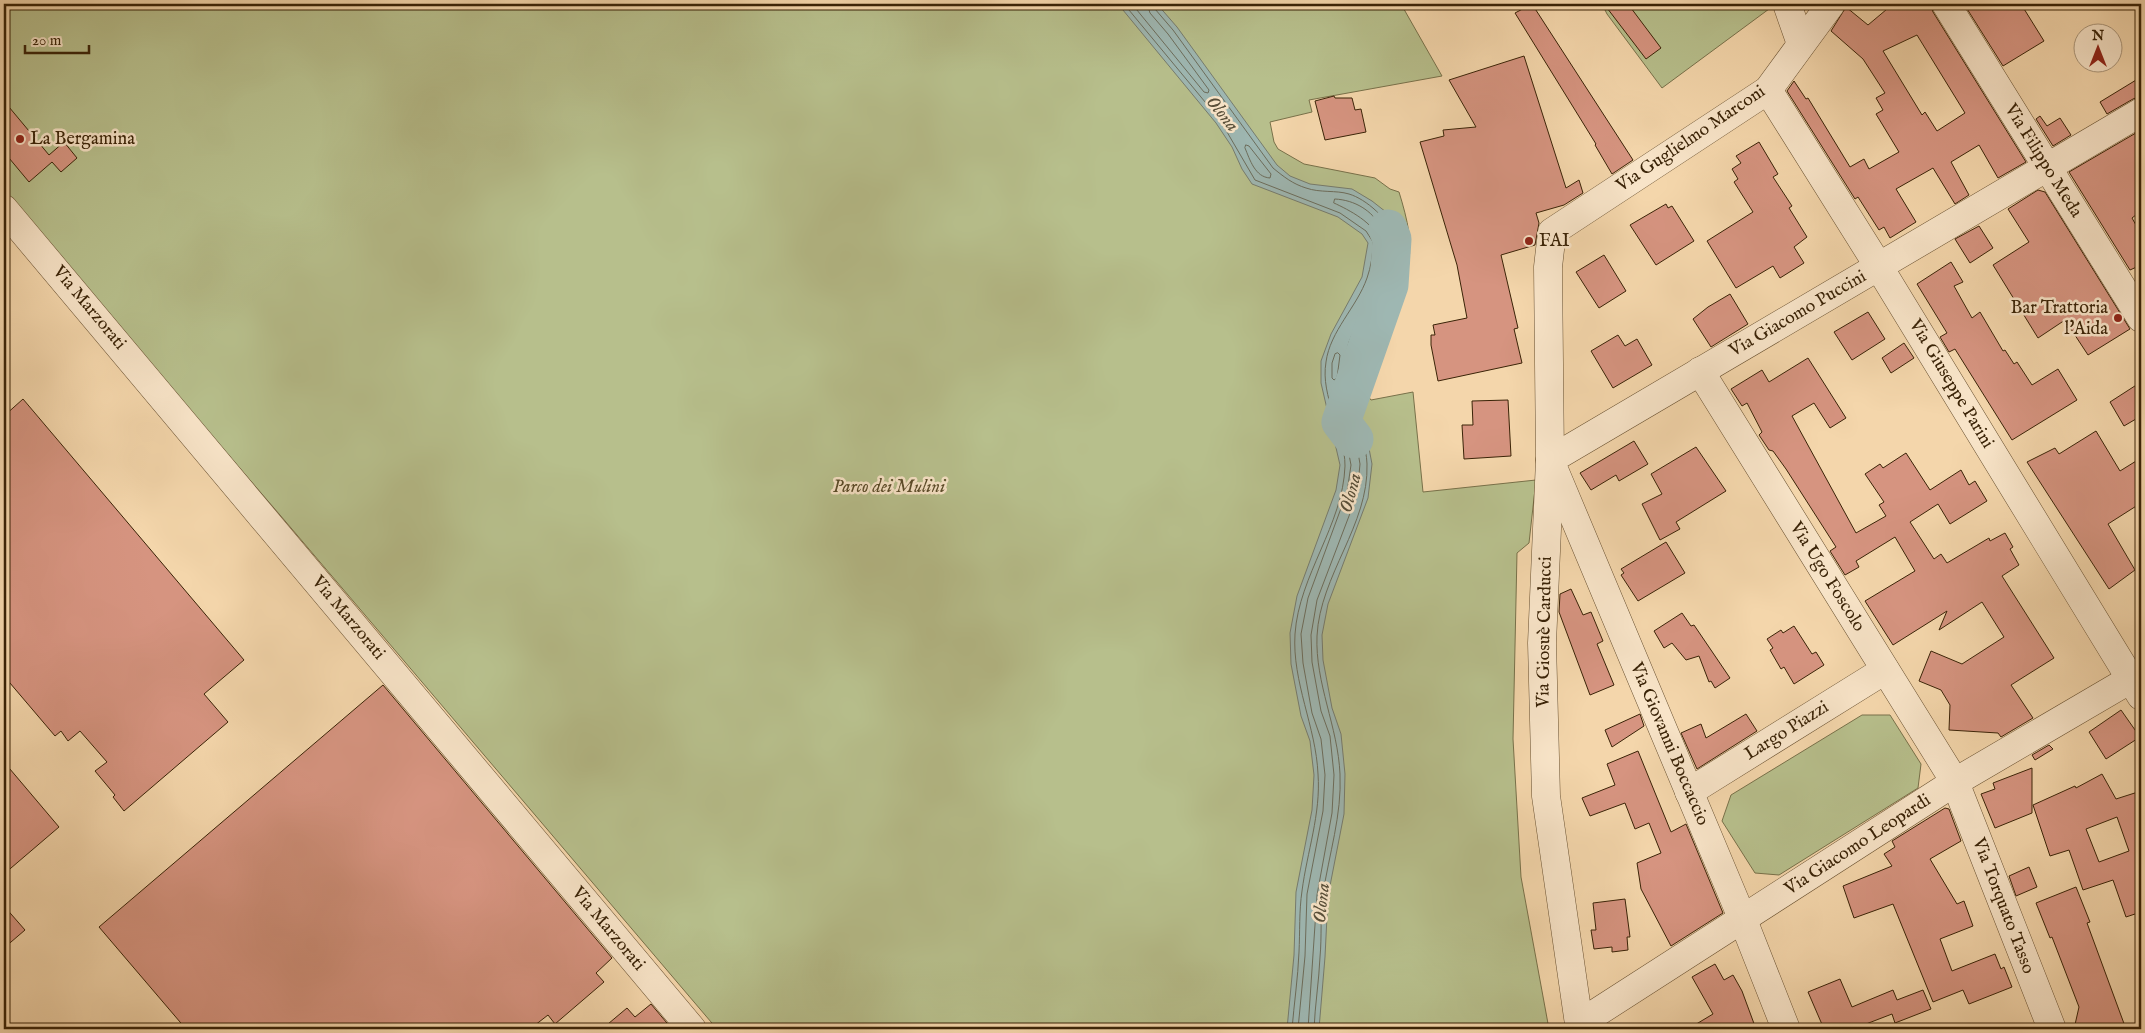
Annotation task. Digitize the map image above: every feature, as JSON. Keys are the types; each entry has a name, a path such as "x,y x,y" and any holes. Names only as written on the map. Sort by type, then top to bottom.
{"street":[{"path":"1787,4 1802,44"},
{"name":"Via Guglielmo Marconi","path":"1552,232 1768,90 1831,4"},
{"name":"Via Filippo Meda","path":"1946,4 2046,168 2139,309"},
{"name":"Via Giuseppe Parini","path":"1768,90 2138,682"},
{"name":"Via Giacomo Puccini","path":"1550,460 2141,112"},
{"name":"Via Marzorati","path":"9,224 692,1029"},
{"name":"Via Giosuè Carducci","path":"1552,232 1548,267 1550,460 1542,642 1546,796 1580,1027"},
{"name":"Via Ugo Foscolo","path":"1700,372 1955,782"},
{"name":"Via Giovanni Boccaccio","path":"1550,460 1786,1029"},
{"name":"Largo Piazzi","path":"1689,792 1886,670"},
{"name":"Via Giacomo Leopardi","path":"1580,1027 1955,782 2138,682"},
{"name":"Via Torquato Tasso","path":"1955,782 2052,1029"}],"green space":[{"name":"Parco dei Mulini","path":"4,4 1401,4 1442,76 1309,100 1312,112 1270,122 1274,142 1278,149 1304,164 1375,178 1390,189 1399,192 1409,233 1410,253 1407,273 1396,312 1360,386 1371,400 1413,392 1423,492 1536,480 1529,543 1517,553 1513,739 1521,877 1549,1029 717,1029 4,194"},
{"path":"1602,4 1767,4 1769,9 1662,88 1607,14"},
{"path":"1862,715 1890,715 1921,764 1918,788 1779,875 1755,873 1722,821 1731,795"}],"water":[{"path":"1118,4 1157,4 1177,27 1277,165 1290,176 1310,184 1352,189 1386,212 1398,235 1396,266 1385,291 1354,343 1349,366 1348,380 1357,415 1367,438 1372,464 1368,498 1328,604 1322,635 1323,660 1332,708 1341,734 1345,774 1344,814 1328,896 1319,1029 1287,1029 1294,955 1296,892 1312,810 1314,775 1310,741 1301,716 1291,664 1290,633 1297,596 1336,490 1340,465 1321,383 1321,361 1331,334 1362,277 1368,243 1362,234 1338,217 1252,184 1242,169 1232,147 1216,123"}],"building":[{"path":"1532,4 1633,160 1612,174 1596,144 1515,13"},
{"path":"1604,4 1628,4 1661,48 1646,59"},
{"path":"1893,4 1930,4 1933,12 2026,162 1998,178 1979,145 1951,162 1969,195 1955,204 1933,168 1896,189 1916,222 1890,238 1884,227 1879,230 1858,197 1855,199 1787,91 1794,81 1806,99 1808,98 1850,167 1864,159 1869,169 1899,152 1876,114 1883,110 1876,98 1885,93 1863,59 1831,31 1846,7 1868,25","holes":["1917,35 1965,113 1937,131 1925,112 1922,115 1883,51"]},
{"path":"1964,4 2021,4 2044,41 2003,66"},
{"path":"1524,56 1566,188 1579,180 1583,193 1564,205 1536,213 1539,223 1535,245 1501,255 1518,328 1514,329 1522,363 1438,381 1431,345 1431,335 1435,335 1433,325 1467,318 1457,265 1420,142 1444,136 1443,130 1476,127 1449,80"},
{"path":"2141,77 2141,96 2107,114 2100,102"},
{"path":"1334,96 1335,98 1352,98 1355,110 1361,109 1366,132 1325,140 1315,101"},
{"name":"La Bergamina","path":"4,101 49,155 64,142 77,158 61,172 52,162 29,182 4,152"},
{"path":"2040,116 2047,126 2060,118 2071,135 2053,146 2036,119"},
{"path":"2141,130 2141,211 2132,218 2141,234 2141,265 2130,270 2069,172"},
{"path":"1759,142 1778,174 1773,177 1792,206 1789,208 1807,237 1794,247 1804,263 1780,278 1773,266 1736,288 1707,241 1753,212 1734,182 1738,179 1732,169 1741,163 1736,156"},
{"path":"2038,190 2045,192 2130,329 2088,355 2065,320 2038,338 1993,265 2029,242 2008,209"},
{"path":"1666,204 1668,208 1672,206 1694,241 1656,265 1630,225"},
{"path":"1979,226 1993,248 1970,263 1955,239"},
{"path":"1604,255 1626,291 1599,308 1576,272"},
{"path":"1951,262 1963,282 1954,286 1972,318 1980,312 2003,351 2005,350 2014,364 2017,362 2032,385 2058,369 2077,400 2012,440 1955,349 1949,352 1940,337 1947,333 1917,284"},
{"path":"1730,294 1748,324 1711,347 1693,319 1708,307"},
{"path":"1868,312 1885,339 1852,360 1834,332"},
{"path":"1618,335 1625,346 1637,339 1652,365 1613,388 1591,351"},
{"path":"1904,343 1914,358 1891,373 1882,358"},
{"path":"1808,358 1846,418 1830,428 1814,403 1792,416 1856,533 1886,516 1879,505 1884,502 1865,474 1880,464 1883,468 1906,453 1930,490 1961,470 1969,485 1975,481 1987,501 1950,524 1938,504 1910,522 1934,559 1941,554 1947,563 1989,538 1990,541 2005,533 2013,547 2010,549 2019,565 2002,576 2054,658 2011,685 2033,718 2001,737 1998,733 1949,730 1950,705 1941,690 1919,681 1931,651 1962,664 2004,637 1982,602 1939,630 1947,611 1893,645 1865,601 1915,571 1895,537 1856,561 1859,567 1845,575 1830,551 1836,547 1786,469 1759,435 1762,432 1747,403 1742,406 1731,389 1762,370 1769,382"},
{"path":"2141,382 2141,416 2124,426 2110,402"},
{"path":"23,399 244,660 204,694 228,722 124,811 113,797 115,795 95,771 107,762 80,731 68,741 61,731 55,736 4,676 4,416"},
{"path":"1508,400 1511,456 1464,459 1462,425 1473,425 1472,401"},
{"path":"2096,431 2120,471 2141,458 2141,503 2108,524 2135,570 2109,589 2027,462 2055,448 2059,454"},
{"path":"1634,441 1648,464 1619,481 1616,475 1591,490 1580,473"},
{"path":"1696,447 1726,491 1676,522 1680,529 1660,540 1642,504 1662,494 1651,474"},
{"path":"1666,542 1685,573 1638,601 1621,575 1624,573 1621,569"},
{"path":"1571,589 1583,615 1591,612 1603,641 1597,644 1614,685 1590,695 1559,612 1560,594"},
{"path":"1682,613 1691,626 1694,625 1730,678 1715,688 1711,681 1709,682 1699,656 1686,660 1672,643 1664,648 1654,631"},
{"path":"1794,626 1812,654 1816,652 1824,665 1794,684 1784,667 1781,669 1770,650 1773,648 1767,639 1781,630 1783,633"},
{"path":"383,685 612,958 596,973 604,982 555,1024 548,1015 530,1029 186,1029 99,927"},
{"path":"2121,710 2140,737 2106,759 2089,732"},
{"path":"1640,714 1644,726 1612,747 1605,730"},
{"path":"1746,714 1757,731 1697,769 1681,733 1701,724 1706,738"},
{"path":"2049,745 2053,749 2035,760 2032,755"},
{"path":"1638,751 1671,832 1686,824 1723,913 1671,946 1641,889 1637,863 1661,853 1649,823 1635,829 1625,803 1590,816 1582,798 1615,785 1607,764"},
{"path":"4,762 59,827 4,874"},
{"path":"2032,768 2032,813 1995,828 1981,794 1995,789 1993,783"},
{"path":"2102,774 2116,799 2141,791 2141,912 2126,917 2113,880 2083,890 2069,850 2050,856 2033,805 2075,786 2076,788","holes":["2117,817 2129,851 2099,862 2086,829"]},
{"path":"1945,808 1949,809 1961,841 1930,859 1957,904 1964,901 1973,926 1940,939 1952,971 1995,954 2001,969 2004,967 2012,987 1969,1004 1963,990 1933,1002 1893,904 1854,918 1843,886 1892,866 1884,854 1895,847 1892,841"},
{"path":"2029,867 2037,887 2016,896 2009,876"},
{"path":"2076,887 2090,922 2087,923 2126,1029 2074,1029 2079,1007 2052,937 2050,938 2036,903"},
{"path":"1625,899 1630,937 1627,937 1628,950 1612,952 1612,947 1594,949 1591,930 1596,930 1593,903"},
{"path":"4,906 25,930 4,948"},
{"path":"1715,964 1724,980 1733,975 1742,991 1756,1029 1688,1029 1713,1014 1692,977"},
{"path":"1840,979 1852,1007 1893,990 1897,1000 1923,990 1931,1009 1895,1023 1892,1014 1853,1029 1824,1029 1808,992"},
{"path":"651,1004 672,1029 602,1029 627,1008 635,1017"}],"waterway":[{"name":"Olona","path":"1354,439 1341,422 1389,285 1392,239 1388,229"}],"place":[{"name":"La Bergamina","path":"20,139"},
{"name":"FAI","path":"1529,241"},
{"name":"Bar Trattoria l'Aida","path":"2118,318"}]}
